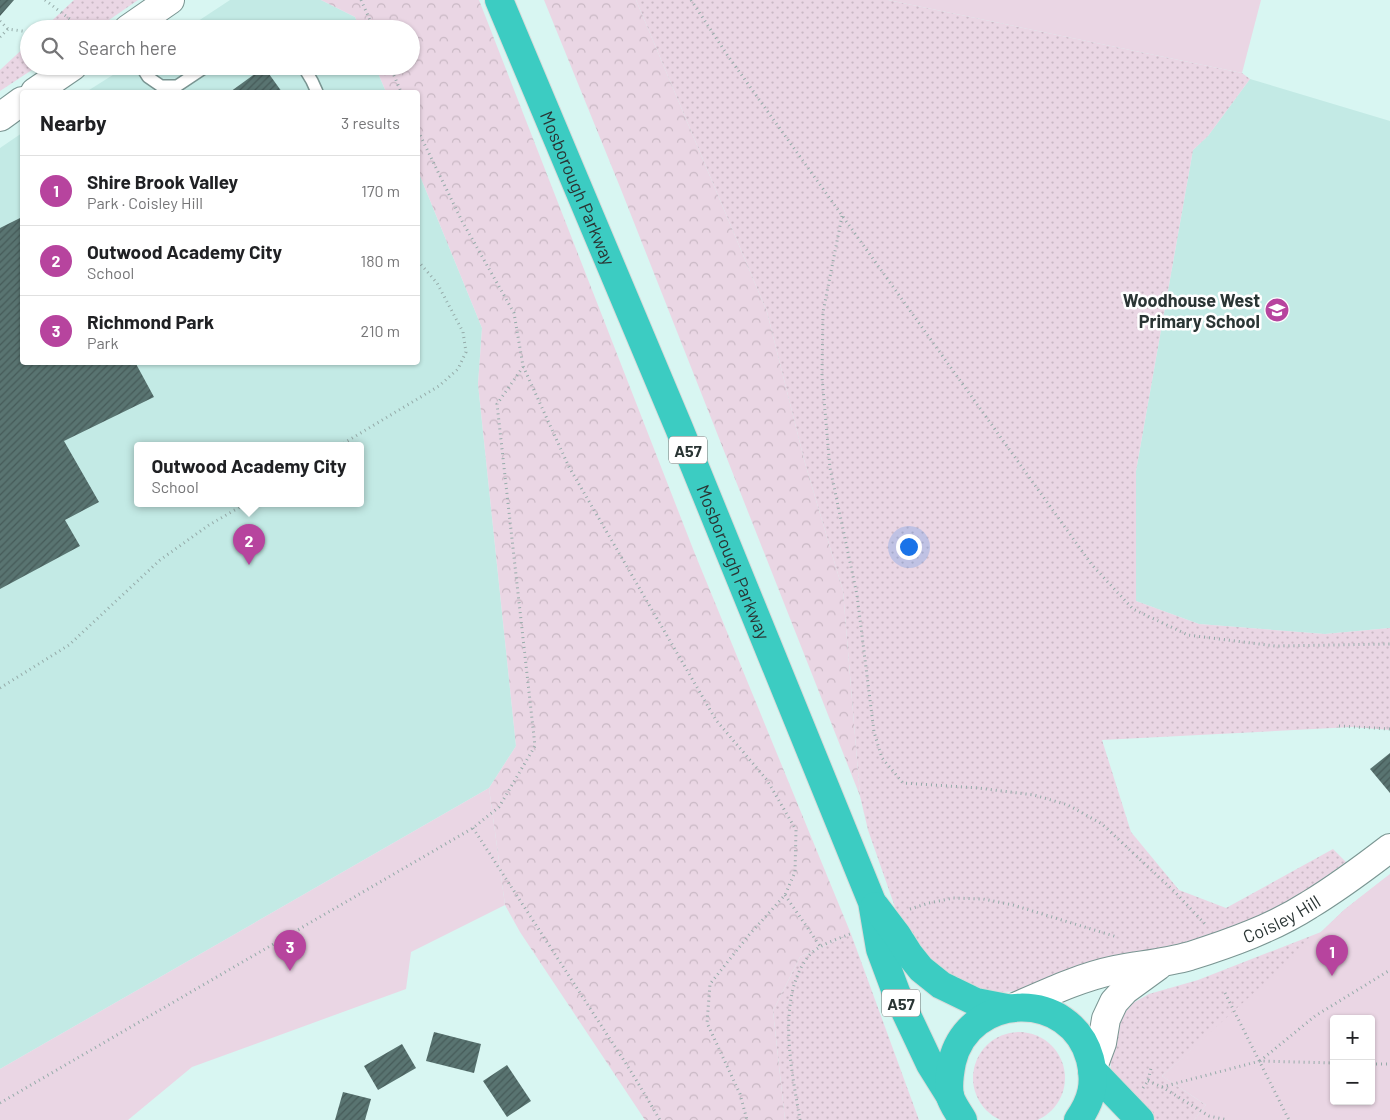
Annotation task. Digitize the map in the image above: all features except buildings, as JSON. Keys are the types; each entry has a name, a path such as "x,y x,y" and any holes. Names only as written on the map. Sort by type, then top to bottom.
{"highway":[{"name":"Mosborough Parkway","path":"499,0 679,428 872,902 880,949 896,992 953,1109"},
{"name":"Mosborough Parkway","path":"872,902 898,934 909,954 921,969 941,985 976,1002 1011,1008"},
{"name":"A57","path":"953,1109 950,1071 954,1053 963,1037 980,1020 992,1014 1011,1008 1030,1007 1059,1018 1072,1028 1082,1040 1088,1053 1093,1082 1086,1108 1078,1120"},
{"name":"A57","path":"1092,1070 1140,1120"}],"main road":[{"path":"141,20 170,0"},
{"path":"38,90 60,75"},
{"path":"0,117 20,102"},
{"name":"Coisley Hill","path":"1011,1008 1085,979 1115,970 1162,963 1190,956 1283,920 1334,889 1390,848"},
{"name":"Coisley Hill","path":"1092,1070 1102,1043 1106,1019 1114,1002 1126,990 1162,963"}],"lane":[{"path":"147,75 161,86 177,86 194,75"},
{"path":"308,75 316,90"}],"path":[{"path":"45,0 71,20"},
{"path":"361,0 370,20"},
{"path":"691,0 728,56 1092,565 1133,609 1188,635 1275,646 1390,644"},
{"path":"0,21 8,29 20,31"},
{"path":"0,36 8,29"},
{"path":"394,75 400,90"},
{"path":"420,135 462,221 514,313 523,366 569,468 716,720 767,780 796,830 795,872 785,895 749,935 710,984 707,1023 740,1094 747,1120"},
{"path":"843,215 823,312 822,377 830,468 857,595 874,732 882,758 903,782 1034,795 1068,805 1102,824 1174,891 1210,930"},
{"path":"346,442 439,386 458,369 466,352 463,332 437,283 420,263"},
{"path":"0,1104 473,828 499,807 535,746 497,404 523,366"},
{"path":"0,688 69,646 160,560 209,525 240,507"},
{"path":"1339,726 1390,729"},
{"path":"473,828 632,1073 660,1120"},
{"path":"785,895 820,946"},
{"path":"910,909 953,898 983,899 1013,904 1117,937"},
{"path":"800,1120 793,1077 788,1023 794,983 807,958 820,946 850,934"},
{"path":"1260,1061 1315,1016 1390,970"},
{"path":"1225,992 1289,1120"},
{"path":"1162,1087 1260,1061 1330,1063"},
{"path":"1375,1064 1390,1064"},
{"path":"1139,1092 1148,1081 1151,1068"},
{"path":"1148,1081 1162,1087 1209,1116 1228,1120"}],"shaded area":[{"path":"230,0 321,0 355,17 356,20 200,20"},
{"path":"113,75 379,75 385,90 89,90"},
{"name":"Woodhouse West Primary School","path":"1250,79 1390,121 1390,628 1325,634 1199,624 1136,601 1136,471 1193,150 1208,136"},
{"path":"20,134 20,365 420,365 420,176 482,328 478,384 516,746 489,788 0,1069 0,148"}],"green space":[{"path":"74,0 138,0 109,20 53,20"},
{"path":"321,0 479,0 695,554 851,934 800,957 773,1011 785,1120 645,1120 520,932 505,905 489,788 516,746 478,384 482,328 420,176 420,90 385,90 379,75 420,75 420,20 356,20 355,17"},
{"path":"544,0 636,0 767,312 805,463 843,591 860,796 620,187"},
{"path":"636,0 888,0 1242,73 1250,79 1208,136 1193,150 1136,471 1136,601 1199,624 1325,634 1390,628 1390,730 1352,727 1102,740 1131,832 1179,890 1226,908 1333,849 1346,862 1267,919 1022,991 979,993 944,974 911,942 897,913 868,830 860,796 843,591 805,463 767,312"},
{"path":"888,0 1261,0 1242,73"},
{"path":"20,51 20,75 24,75 0,91 0,70"},
{"path":"489,788 505,905 411,952 406,989 192,1067 128,1120 0,1120 0,1069"},
{"path":"1390,874 1162,1076 1206,1105 1194,1120 1149,1120 1138,1109 1111,1068 1108,1044 1118,1021 1133,1003 1149,994 1198,980 1321,932 1344,910"},
{"path":"1390,874 1390,1120 1194,1120 1206,1105 1162,1076 1344,910"},
{"path":"851,934 919,1120 785,1120 773,1011 800,957"},
{"path":"1019,1032 1037,1035 1052,1045 1062,1060 1065,1078 1062,1096 1052,1111 1037,1121 1001,1121 986,1111 976,1096 973,1078 976,1060 986,1045 1001,1035"}],"place":[{"name":"Woodhouse West Primary School","path":"1277,310"},
{"name":"Outwood Academy City","path":"249,565"},
{"name":"Richmond Park","path":"290,971"},
{"name":"Shire Brook Valley","path":"1332,976"}]}
